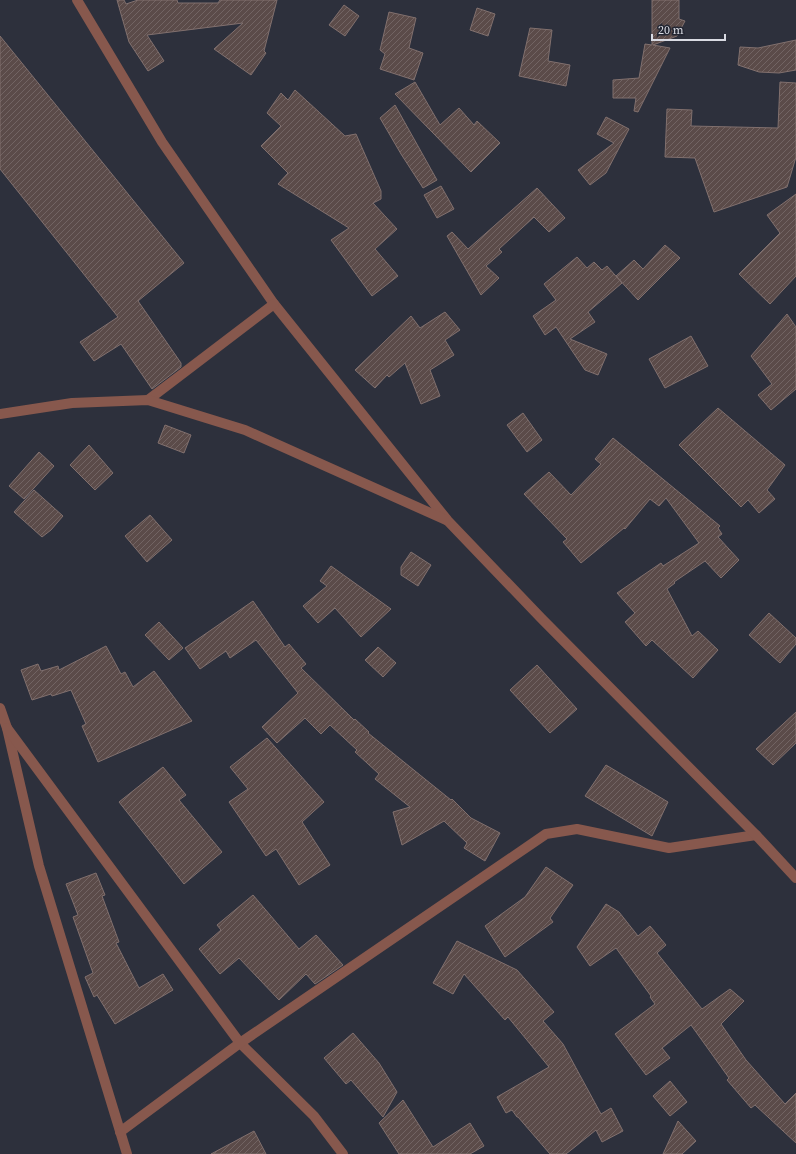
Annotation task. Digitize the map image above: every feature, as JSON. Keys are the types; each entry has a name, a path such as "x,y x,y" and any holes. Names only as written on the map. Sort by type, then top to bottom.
{"street":[{"path":"76,0 162,142 274,304 448,521 541,618 756,835 796,878"},
{"path":"148,400 274,304"},
{"path":"0,414 72,403 148,400 245,430 448,521"},
{"path":"0,708 7,728 39,866 127,1154"},
{"path":"7,728 240,1044 314,1116 343,1154"},
{"path":"120,1132 240,1044 546,834 577,829 669,848 756,835"}],"building":[{"path":"117,0 124,0 126,4 138,0 177,0 178,3 218,3 220,0 277,0 264,51 266,53 251,75 214,49 243,23 147,35 164,61 148,71 129,42"},
{"path":"652,0 679,0 679,19 685,21 677,36 653,45 670,48 638,112 634,111 636,98 613,98 613,80 639,78 645,44 652,45"},
{"path":"344,5 359,16 345,36 329,25"},
{"path":"477,8 495,14 488,36 470,30"},
{"path":"389,12 416,18 409,48 423,53 414,80 380,69 385,54 380,50"},
{"path":"530,28 552,30 548,61 570,65 566,86 519,76"},
{"path":"0,36 184,263 138,301 181,363 181,367 152,389 121,344 94,361 80,342 118,317 0,169"},
{"path":"796,40 796,70 779,73 759,72 738,65 740,47 758,48"},
{"path":"415,82 440,125 459,108 474,125 477,121 500,143 471,172 395,94"},
{"path":"780,82 796,83 796,157 787,187 714,212 695,158 665,157 667,109 692,110 691,126 778,128"},
{"path":"295,90 345,136 356,134 381,191 381,199 373,203 397,229 375,249 398,276 372,296 331,240 349,228 278,184 288,173 261,146 281,126 267,113 281,93 288,100"},
{"path":"395,105 437,180 423,188 380,118"},
{"path":"606,117 629,129 606,173 590,185 578,170 614,143 597,134"},
{"path":"441,186 454,209 437,218 424,195"},
{"path":"537,188 565,218 549,232 534,217 499,249 502,252 486,266 499,278 481,295 447,236 452,232 468,249"},
{"path":"796,194 796,276 770,304 739,274 780,233 767,215"},
{"path":"665,245 680,258 638,300 616,276 634,260 643,269"},
{"path":"577,257 587,268 594,262 602,270 607,266 622,283 588,312 595,322 570,339 607,354 598,375 585,370 556,327 545,335 533,316 556,300 544,284"},
{"path":"445,312 460,330 445,340 454,355 430,370 440,396 421,404 405,363 389,377 387,375 375,388 355,370 411,316 420,328"},
{"path":"787,314 796,327 796,389 771,410 758,395 772,384 751,356"},
{"path":"691,336 708,366 665,388 649,359"},
{"path":"718,408 785,465 767,490 775,499 759,513 748,500 741,507 679,445"},
{"path":"523,413 542,440 527,452 507,425"},
{"path":"165,425 191,435 184,453 158,443"},
{"path":"613,438 720,526 718,528 722,534 718,537 739,560 721,578 705,561 674,582 675,583 667,589 692,636 698,631 718,650 693,678 652,640 646,646 625,622 635,613 617,593 661,563 663,566 699,543 666,498 659,506 650,499 625,529 624,528 581,563 563,542 567,539 524,494 549,472 571,495 601,464 595,459"},
{"path":"89,445 113,473 95,490 70,465"},
{"path":"39,452 54,466 24,499 9,486"},
{"path":"34,490 63,516 51,530 42,537 14,512"},
{"path":"150,515 172,540 147,562 125,536"},
{"path":"411,552 431,565 418,586 401,575 401,567"},
{"path":"331,566 391,609 361,637 335,608 318,623 303,606 327,586 320,581"},
{"path":"253,601 285,647 289,644 306,664 301,668 354,720 355,719 369,732 368,733 451,800 452,799 471,818 500,833 485,861 464,848 467,843 444,821 402,845 393,812 410,807 375,779 379,774 355,752 357,750 330,725 321,734 305,718 277,743 262,727 298,693 256,640 230,658 226,651 200,669 185,648"},
{"path":"769,613 796,638 796,644 780,663 749,635"},
{"path":"159,622 183,648 169,660 145,635"},
{"path":"106,646 121,674 125,672 133,687 154,671 192,721 98,762 82,726 86,724 71,690 32,700 21,670 38,664 41,671 58,666 59,670"},
{"path":"378,647 396,663 383,677 365,660"},
{"path":"537,665 577,709 550,733 510,690"},
{"path":"796,712 796,743 773,765 756,749"},
{"path":"267,738 324,802 302,822 330,865 299,885 276,849 266,856 229,802 248,789 230,767"},
{"path":"606,765 668,802 652,836 585,796"},
{"path":"163,767 186,795 179,800 222,852 184,884 119,802"},
{"path":"546,867 573,885 550,918 553,922 505,957 485,926 525,897"},
{"path":"96,873 105,895 102,896 119,942 116,943 139,988 163,974 173,990 115,1024 97,995 94,997 85,977 93,973 73,917 78,915 66,884"},
{"path":"253,895 299,949 316,935 343,965 315,984 306,974 279,1000 239,958 220,974 199,949 221,930 217,925"},
{"path":"606,904 619,912 638,936 650,926 666,945 657,953 702,1009 730,989 744,1001 721,1024 746,1060 785,1104 796,1093 796,1143 755,1105 751,1108 727,1080 729,1078 691,1025 662,1048 670,1058 646,1075 615,1034 655,1004 650,997 651,996 616,948 590,966 577,947"},
{"path":"457,941 517,970 554,1012 543,1021 563,1044 601,1114 611,1108 623,1131 602,1142 596,1130 566,1154 550,1154 512,1110 506,1113 497,1097 549,1067 508,1017 505,1020 464,974 453,994 433,983"},
{"path":"353,1033 379,1063 397,1092 383,1117 351,1080 346,1084 324,1058"},
{"path":"670,1081 687,1102 670,1116 653,1096"},
{"path":"403,1100 433,1147 470,1123 484,1146 470,1154 399,1154 379,1123"},
{"path":"678,1121 696,1141 682,1154 663,1154"},
{"path":"254,1131 266,1154 211,1154"}]}
